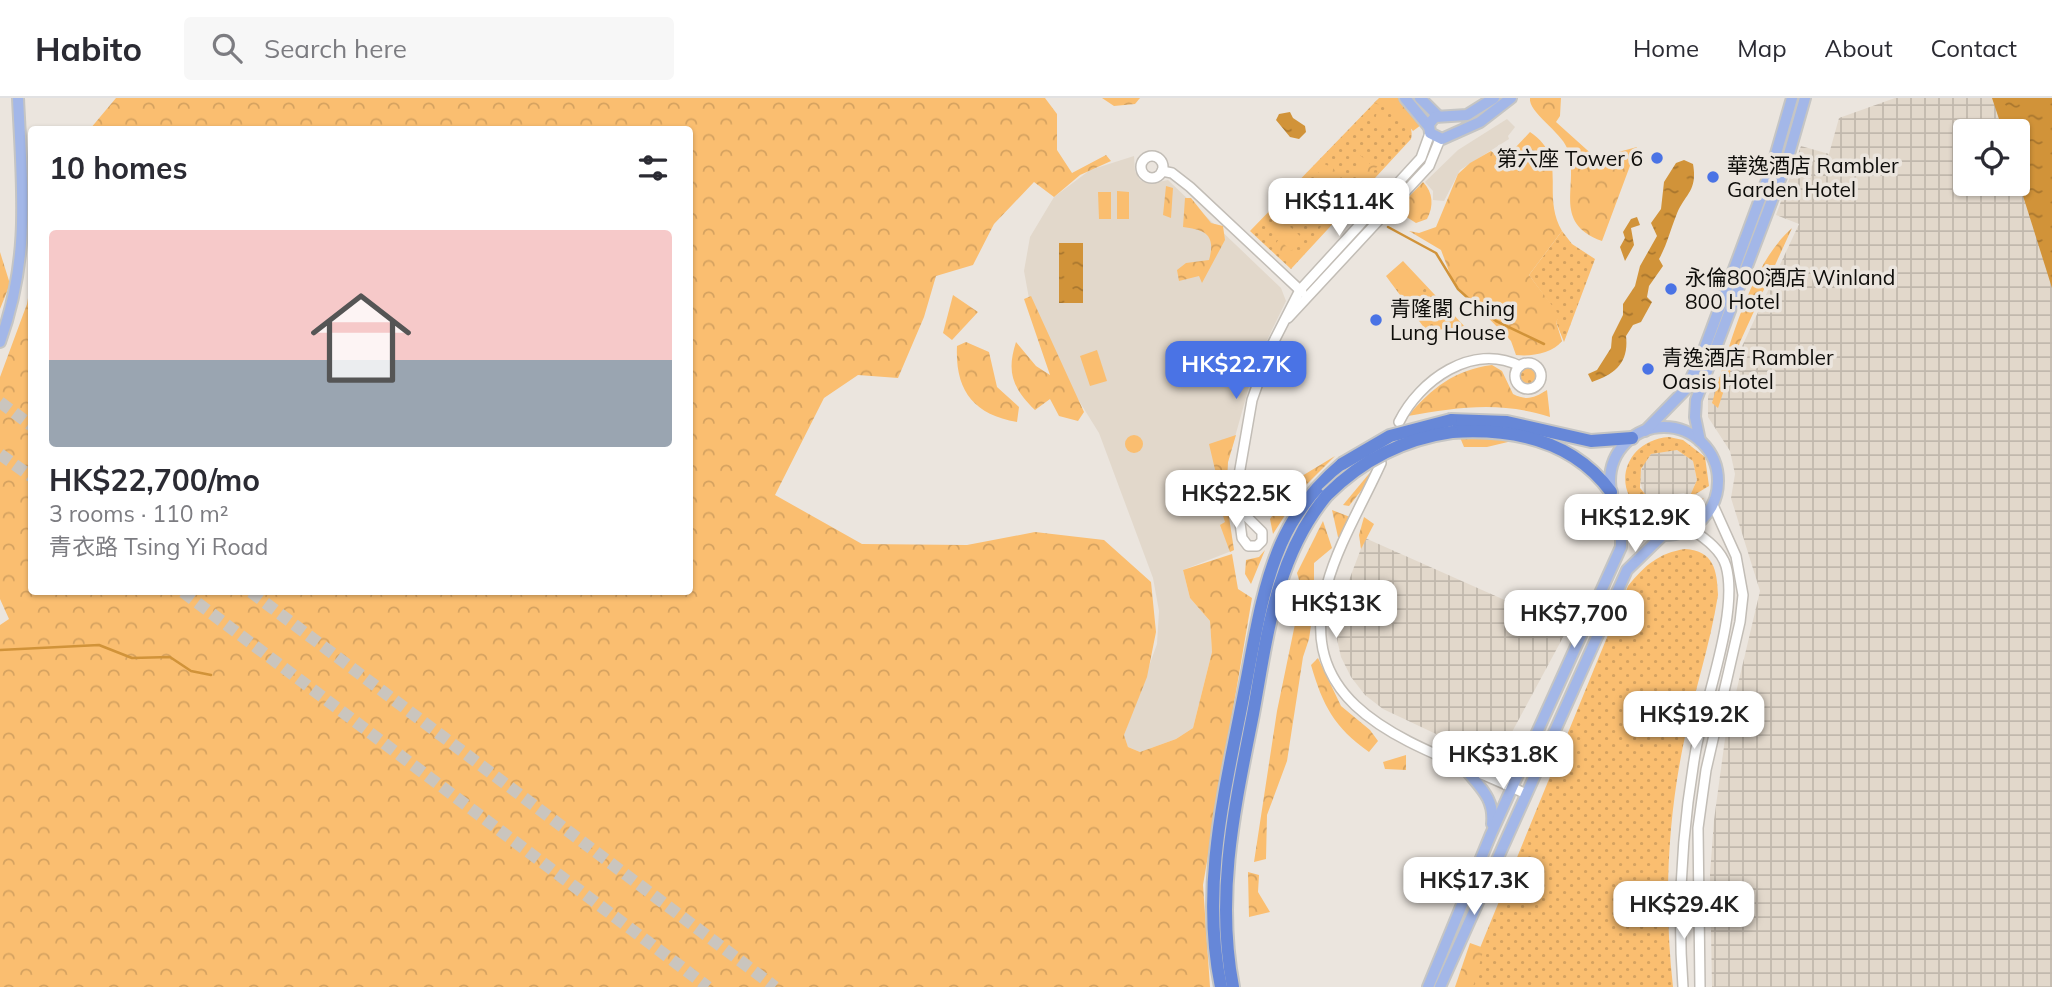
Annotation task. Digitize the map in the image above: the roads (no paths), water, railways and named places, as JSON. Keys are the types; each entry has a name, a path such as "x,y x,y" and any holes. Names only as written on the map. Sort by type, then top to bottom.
{"highway":[{"path":"1221,987 1214,946 1212,896 1217,839 1264,593 1275,558 1303,506 1342,464 1390,436 1451,426 1507,422 1580,440 1632,438"},
{"path":"1233,987 1225,921 1226,864 1257,689 1286,564 1302,530 1326,495 1380,454 1451,426 1510,434 1564,450 1586,462 1611,492"}],"main road":[{"path":"0,342 14,303 22,257 18,98"},
{"path":"1405,98 1437,134"},
{"path":"1420,98 1451,125 1437,134"},
{"path":"1437,134 1430,121 1467,115 1494,98"},
{"path":"1437,134 1480,122 1511,98"},
{"path":"1700,441 1695,417 1696,400 1763,207 1792,98"},
{"path":"1428,987 1491,834 1621,547 1621,514 1611,492 1614,461 1632,438 1645,430 1686,388 1763,207 1805,98"},
{"path":"1621,514 1642,530 1663,535 1690,528 1713,505 1718,489 1717,470 1711,455 1700,441 1682,430 1645,430"},
{"path":"1440,987 1627,570 1663,535"},
{"path":"1463,766 1503,764 1519,756 1535,740"},
{"path":"1463,766 1489,798 1493,813 1491,834"}],"street":[{"path":"1238,508 1240,467 1252,400 1270,349 1300,290 1421,158 1437,134"},
{"path":"1287,319 1429,166 1437,134"},
{"path":"1162,171 1172,173 1190,187 1307,297"},
{"path":"1399,422 1416,394 1441,373 1480,361 1505,361 1520,366"},
{"path":"1381,463 1327,582 1320,615 1320,638 1326,663 1337,686 1363,715 1463,766 1526,794"},
{"path":"1700,987 1698,828 1706,770 1740,622 1743,595 1736,556 1713,505"},
{"path":"1683,987 1681,894 1684,833 1697,746 1726,618 1729,590 1726,565 1713,545 1690,528"}],"water":[{"path":"1992,98 2052,98 2052,288 2023,196 2030,196 2030,119 1999,119"},
{"path":"1290,112 1293,118 1305,126 1306,132 1299,139 1290,137 1276,120 1279,114"},
{"path":"1684,160 1693,164 1694,181 1679,209 1659,259 1663,266 1649,286 1647,297 1652,302 1641,322 1633,325 1626,336 1625,353 1619,366 1608,375 1592,382 1588,374 1597,370 1611,348 1612,337 1623,315 1623,304 1635,286 1640,266 1657,236 1651,223 1661,209 1664,182 1676,163"},
{"path":"1637,217 1640,225 1631,228 1634,245 1625,261 1620,247 1625,238 1623,232 1631,219"},
{"path":"1059,243 1083,243 1083,303 1059,303"}],"waterway":[{"path":"1388,227 1436,253 1458,289 1480,309 1496,321 1544,344"},
{"path":"0,650 99,645 132,658 170,657 191,671 211,675"}],"tunnel":[{"path":"0,402 28,423"},
{"path":"0,454 28,474"},
{"path":"187,595 708,987"},
{"path":"255,595 775,987"}],"place":[{"name":"第六座 Tower 6","path":"1657,158"},
{"name":"華逸酒店 Rambler Garden Hotel","path":"1713,177"},
{"name":"永倫800酒店 Winland 800 Hotel","path":"1671,289"},
{"name":"青隆閣 Ching Lung House","path":"1376,320"},
{"name":"青逸酒店 Rambler Oasis Hotel","path":"1648,369"}]}
